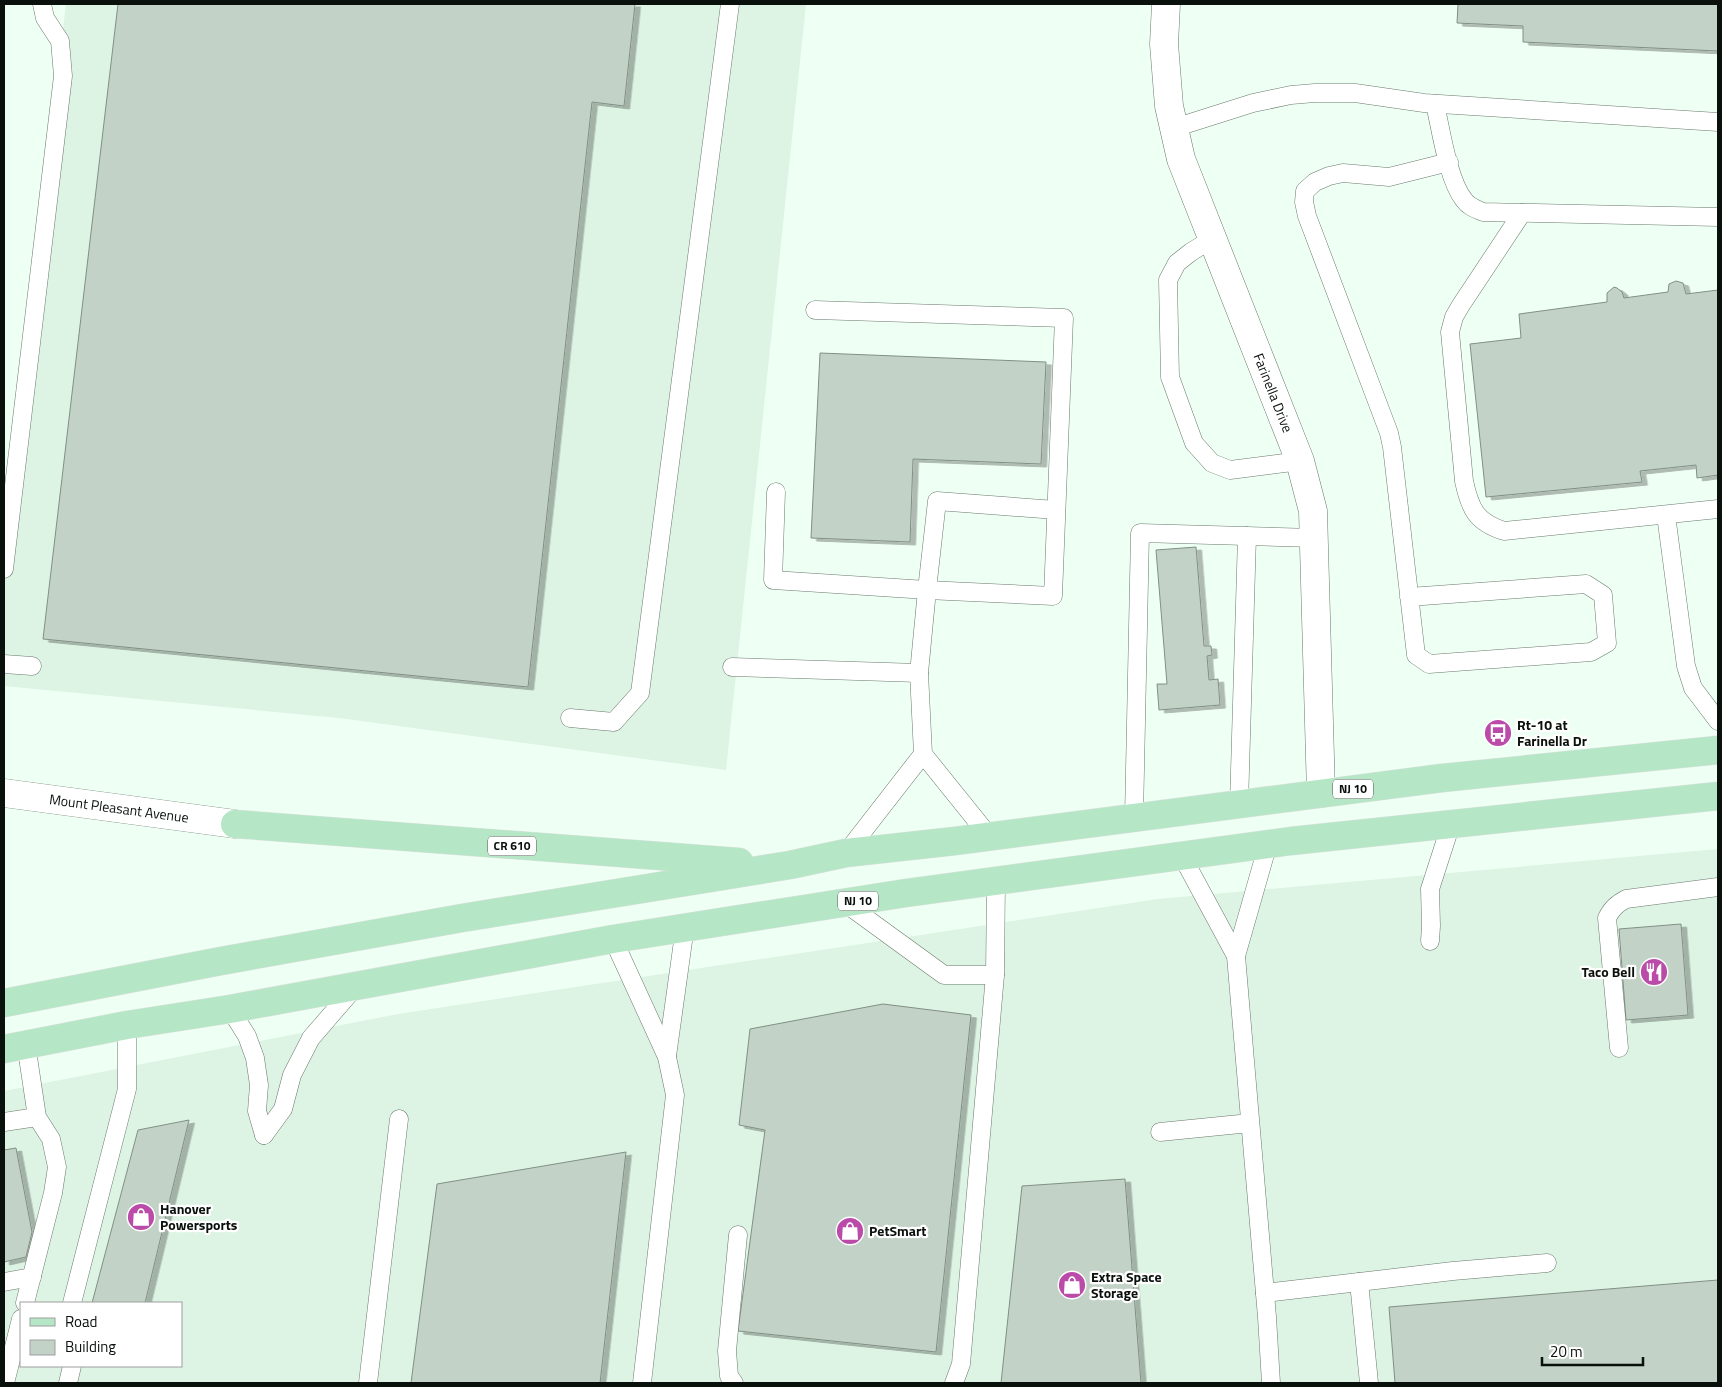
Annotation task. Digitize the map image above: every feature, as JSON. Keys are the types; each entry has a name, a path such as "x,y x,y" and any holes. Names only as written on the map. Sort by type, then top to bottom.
{"main road":[{"name":"NJ 10","path":"4,1003 221,961 462,918 790,865 846,853 1442,778 1718,750"},
{"name":"NJ 10","path":"15,1047 127,1024 230,1009 613,939 845,903 1268,844 1718,796"},
{"name":"CR 610","path":"235,824 674,858 790,865"}],"street":[{"name":"Farinella Drive","path":"1166,4 1164,44 1168,106 1181,159 1300,462 1313,511 1321,793"},
{"name":"Mount Pleasant Avenue","path":"4,793 235,824"}],"lane":[{"path":"4,569 63,76 60,41 45,18 42,4"},
{"path":"570,718 614,722 640,694 730,4"},
{"path":"1174,128 1253,103 1291,95 1355,93 1435,104 1718,122"},
{"path":"1435,104 1457,188 1464,200 1472,208 1483,212 1718,216"},
{"path":"1409,597 1586,584 1603,595 1607,643 1591,652 1429,664 1416,655 1389,433 1307,216 1304,202 1305,191 1315,182 1329,176 1343,173 1389,177 1449,162"},
{"path":"1522,213 1461,305 1454,317 1450,332 1464,482 1473,510 1480,520 1491,527 1504,531 1718,509"},
{"path":"1212,239 1177,263 1168,280 1170,377 1194,443 1212,463 1230,470 1300,462"},
{"path":"776,492 773,580 1053,596 1064,318 815,310"},
{"path":"989,836 923,754 919,673 937,501 1056,510"},
{"path":"1666,515 1686,666 1693,688 1718,722"},
{"path":"1134,817 1140,533 1314,538"},
{"path":"1239,804 1247,536"},
{"path":"4,664 32,666"},
{"path":"732,667 919,673"},
{"path":"846,853 923,754"},
{"path":"1430,941 1430,889 1451,824"},
{"path":"1268,844 1236,956 1271,1383"},
{"path":"1182,856 1236,956"},
{"path":"954,1383 961,1364 995,975 996,882"},
{"path":"1618,1048 1607,918 1611,910 1626,899 1718,887"},
{"path":"845,903 944,974 995,975"},
{"path":"667,1056 685,928"},
{"path":"613,939 667,1056 675,1094 642,1383"},
{"path":"230,1009 247,1036 255,1058 259,1085 257,1111 264,1135 283,1109 292,1075 311,1038 356,986"},
{"path":"72,1302 127,1089 127,1024"},
{"path":"15,1047 38,1117 51,1139 57,1167 53,1193 25,1302"},
{"path":"4,1122 38,1117"},
{"path":"368,1383 399,1119"},
{"path":"1160,1132 1250,1123"},
{"path":"734,1383 729,1376 727,1351 738,1235"},
{"path":"1265,1293 1453,1271 1547,1263"},
{"path":"4,1282 32,1277"},
{"path":"1359,1282 1369,1383"},
{"path":"5,1383 20,1323"},
{"path":"68,1383 72,1367"}],"shaded area":[{"path":"66,4 806,4 726,770 339,718 4,686 4,524"},
{"path":"1718,849 1718,1383 4,1383 4,1091 398,1014 1158,899"}],"building":[{"path":"118,4 635,4 624,106 592,102 528,687 43,639"},
{"path":"1458,4 1718,4 1718,51 1523,42 1523,26 1457,23"},
{"path":"1676,281 1683,283 1686,294 1718,290 1718,475 1697,478 1696,465 1640,471 1642,482 1486,497 1470,344 1521,338 1519,314 1607,302 1607,293 1614,287 1622,292 1624,298 1668,292 1669,284"},
{"path":"820,353 1046,362 1041,464 913,459 910,542 811,538"},
{"path":"1196,547 1204,646 1211,646 1212,655 1207,656 1209,680 1218,679 1220,705 1159,710 1157,684 1167,684 1156,550"},
{"name":"Taco Bell","path":"1681,924 1688,1015 1626,1020 1619,929"},
{"name":"PetSmart","path":"883,1004 971,1015 936,1352 738,1331 765,1130 739,1125 750,1029"},
{"name":"Hanover Powersports","path":"189,1120 145,1302 92,1302 138,1130"},
{"path":"16,1148 32,1232 26,1257 4,1262 4,1150"},
{"path":"626,1152 600,1383 411,1383 437,1184"},
{"name":"Extra Space Storage","path":"1125,1179 1141,1383 1001,1383 1022,1186"},
{"path":"1718,1280 1718,1383 1395,1383 1389,1307"}],"place":[{"name":"Rt-10 at Farinella Dr","path":"1498,733"},
{"name":"Taco Bell","path":"1654,972"},
{"name":"Hanover Powersports","path":"141,1217"},
{"name":"PetSmart","path":"850,1231"},
{"name":"Extra Space Storage","path":"1072,1285"}]}
